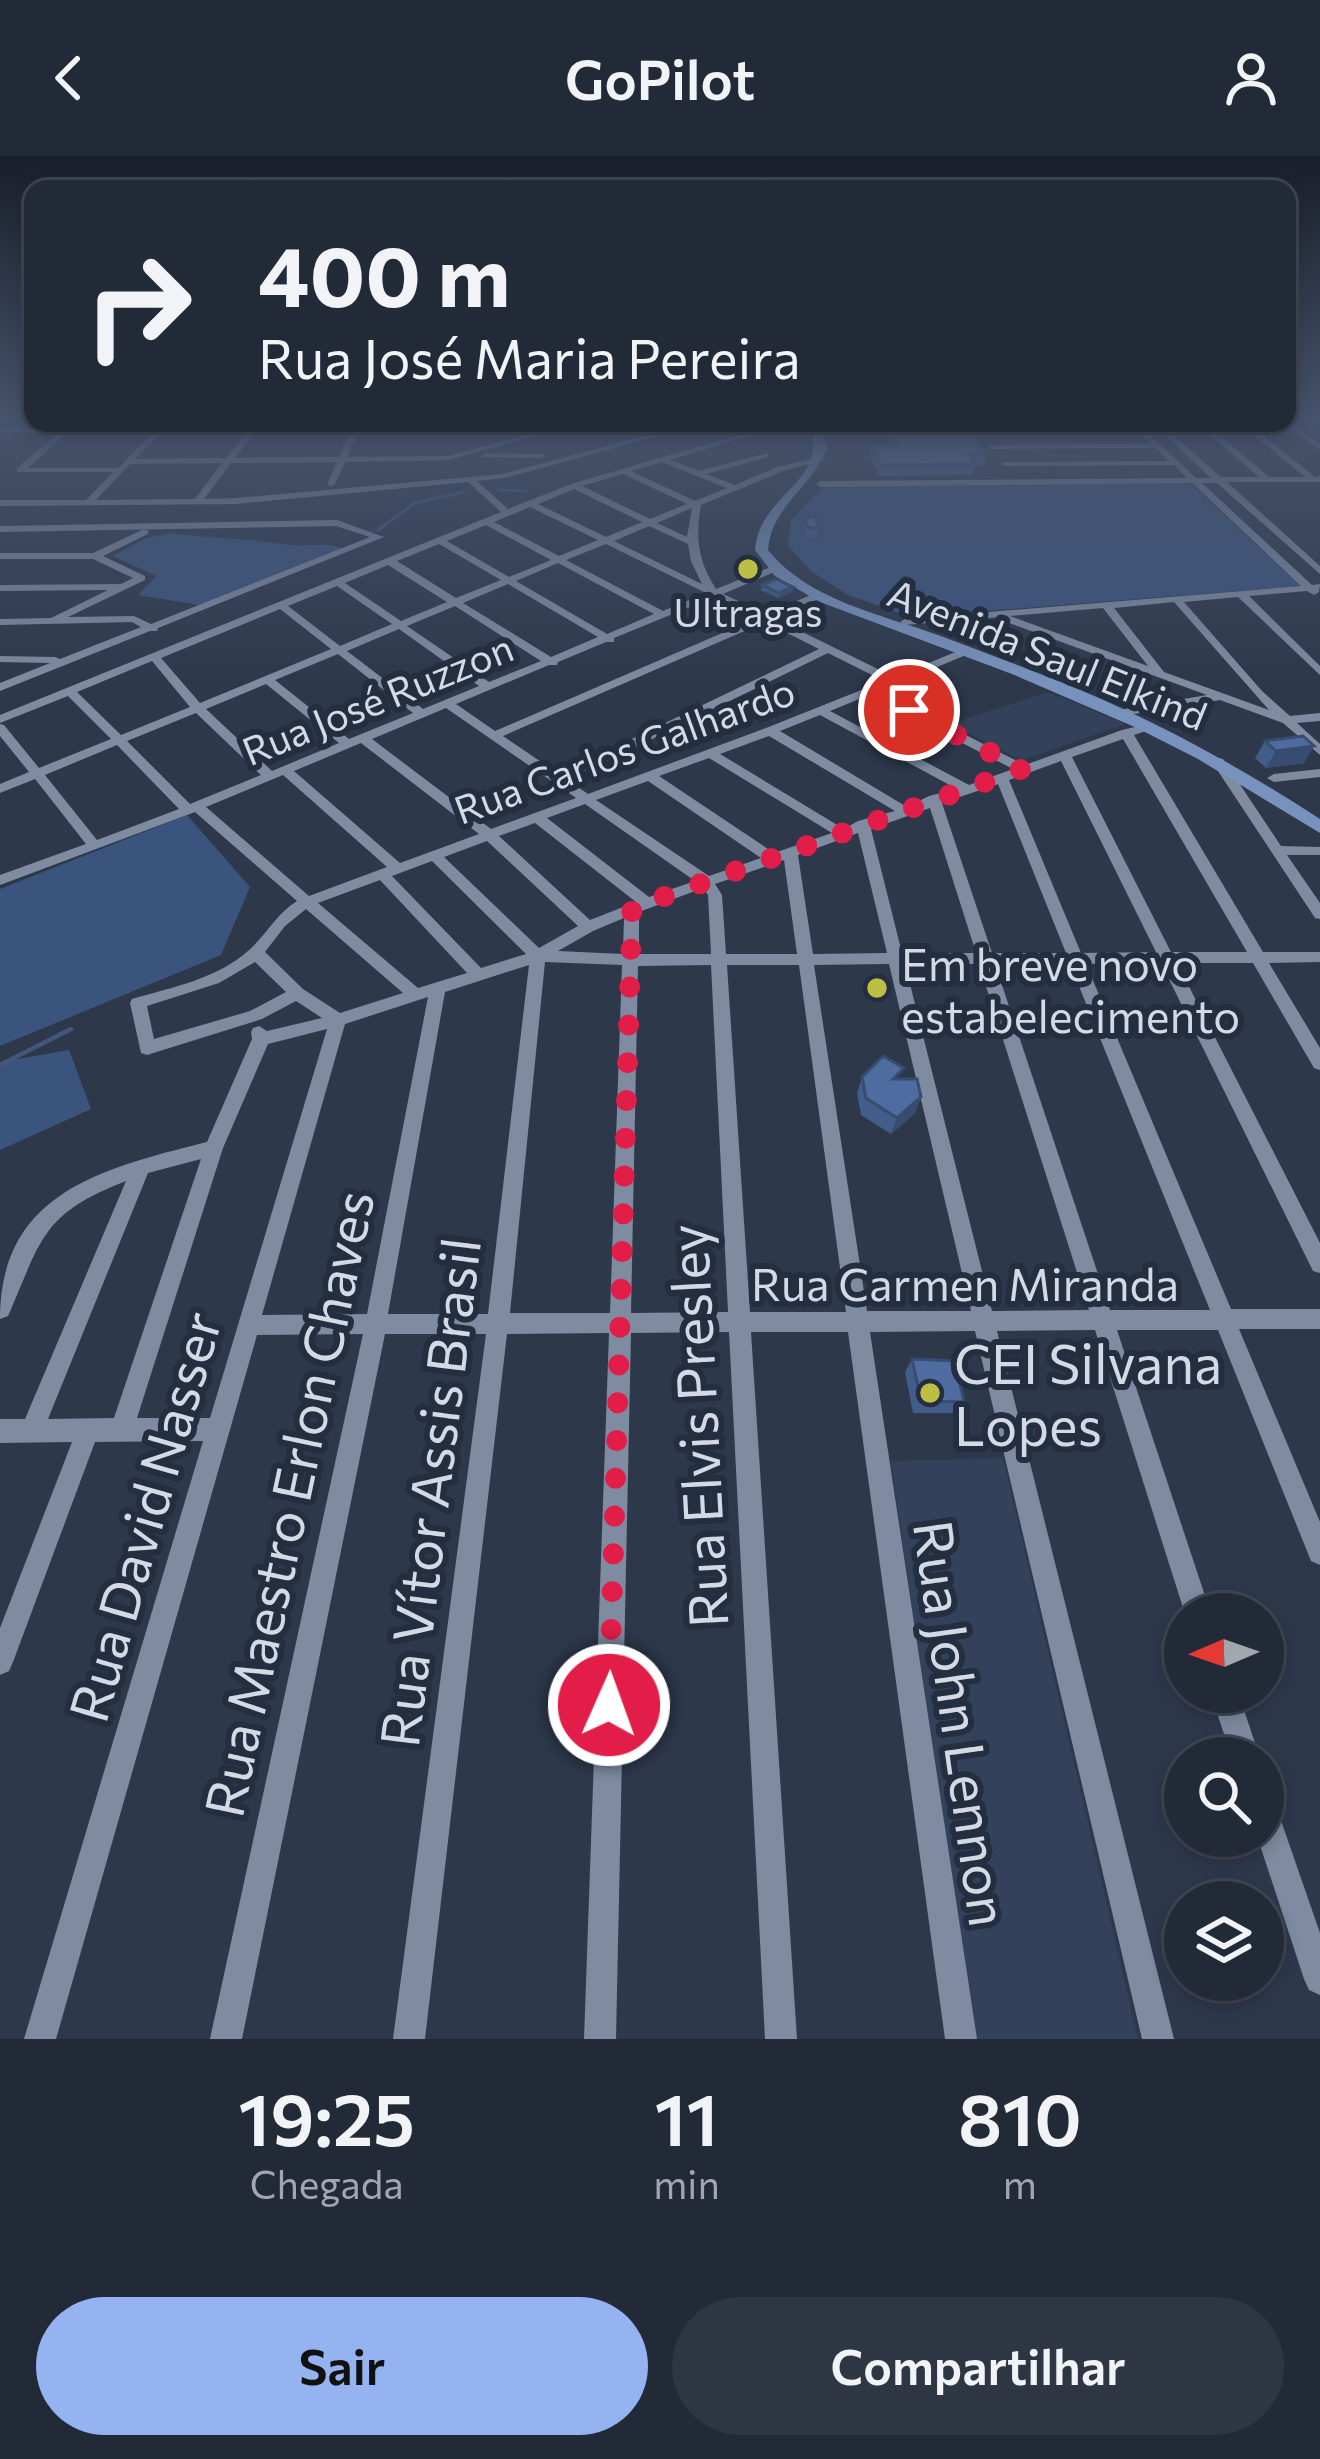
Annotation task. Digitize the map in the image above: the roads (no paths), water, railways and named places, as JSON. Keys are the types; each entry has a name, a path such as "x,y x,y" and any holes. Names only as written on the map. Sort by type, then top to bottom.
{"main road":[{"path":"775,508 762,526 760,542 776,568"},
{"path":"790,508 776,528 782,556 806,579"},
{"name":"Avenida Saul Elkind","path":"776,568 788,568 905,622 1126,711 1271,784 1320,827"},
{"name":"Avenida Saul Elkind","path":"776,568 821,597 962,653 1194,734 1320,812"},
{"path":"868,615 905,622"}],"street":[{"path":"298,508 303,521"},
{"path":"325,519 327,508"},
{"path":"501,508 507,513"},
{"path":"94,846 34,776 0,724 70,691 520,508"},
{"path":"538,508 894,681"},
{"path":"619,508 690,542"},
{"path":"0,789 690,508"},
{"path":"696,508 690,542 700,574 715,594"},
{"path":"1225,508 1317,591"},
{"path":"1250,508 1320,571"},
{"path":"0,530 286,524 325,519"},
{"path":"0,687 379,539 325,519 286,524"},
{"path":"487,522 665,616"},
{"path":"95,556 156,526"},
{"path":"440,541 610,640"},
{"path":"0,556 95,556 139,574 141,578 129,587 50,622"},
{"path":"388,561 553,663"},
{"name":"Rua José Ruzzon","path":"0,881 279,774 776,568"},
{"path":"684,579 700,574"},
{"path":"339,583 490,688"},
{"path":"0,588 129,587"},
{"path":"905,622 1317,591"},
{"path":"1242,595 1320,672"},
{"path":"497,739 821,597"},
{"path":"1178,600 1258,693 1320,751"},
{"path":"282,606 423,715"},
{"path":"1107,606 1158,672"},
{"path":"995,614 1285,720 1320,716"},
{"path":"0,622 134,619 153,628"},
{"path":"556,781 827,649"},
{"name":"Rua Carlos Galhardo","path":"307,902 711,754 962,653"},
{"path":"155,658 199,709 391,872 477,974"},
{"path":"0,659 69,660"},
{"path":"269,681 349,745"},
{"path":"70,691 192,808 426,990"},
{"path":"871,691 1022,769"},
{"path":"1126,711 1258,693"},
{"path":"449,704 706,881"},
{"path":"821,711 966,788"},
{"path":"261,1039 338,1020 538,956 640,905 1148,726"},
{"path":"770,731 903,810"},
{"path":"1126,733 1320,1063"},
{"path":"364,739 488,833 588,927"},
{"path":"711,754 852,828 898,959 1158,2039"},
{"path":"1064,754 1320,1264"},
{"path":"1215,758 1320,914"},
{"path":"1239,793 1320,772"},
{"path":"650,776 770,857"},
{"path":"1000,776 1320,1552"},
{"path":"934,799 1191,1593"},
{"path":"535,816 640,905"},
{"name":"Rua John Lennon","path":"790,850 961,2039"},
{"path":"1277,850 1320,851"},
{"path":"434,855 538,956 716,961 1320,957"},
{"name":"Rua Elvis Presley","path":"706,881 715,895 781,2039"},
{"path":"297,993 256,1015 148,1048 138,1003 231,971 256,953 279,918 307,902"},
{"path":"600,2039 619,1323 640,905"},
{"path":"256,953 297,993 338,1020"},
{"name":"Rua Vítor Assis Brasil","path":"409,2039 498,1323 538,956"},
{"name":"Rua Maestro Erlon Chaves","path":"226,2039 376,1324 426,990"},
{"path":"122,1429 214,1148 261,1039 256,1015"},
{"name":"Rua David Nasser","path":"40,2039 338,1020"},
{"path":"0,1310 41,1222 70,1198 141,1168 214,1148"},
{"path":"32,1429 141,1168"},
{"name":"Rua Carmen Miranda","path":"250,1324 1320,1318"},
{"path":"0,1431 219,1429"},
{"path":"0,1662 88,1430"},
{"path":"1279,1857 1320,1979"}],"waterway":[{"path":"378,530 408,508"},
{"path":"0,1065 71,1029"}],"place":[{"name":"Ultragas","path":"748,569"},
{"name":"Em breve novo estabelecimento","path":"877,988"},
{"name":"CEI Silvana Lopes","path":"930,1393"}]}
